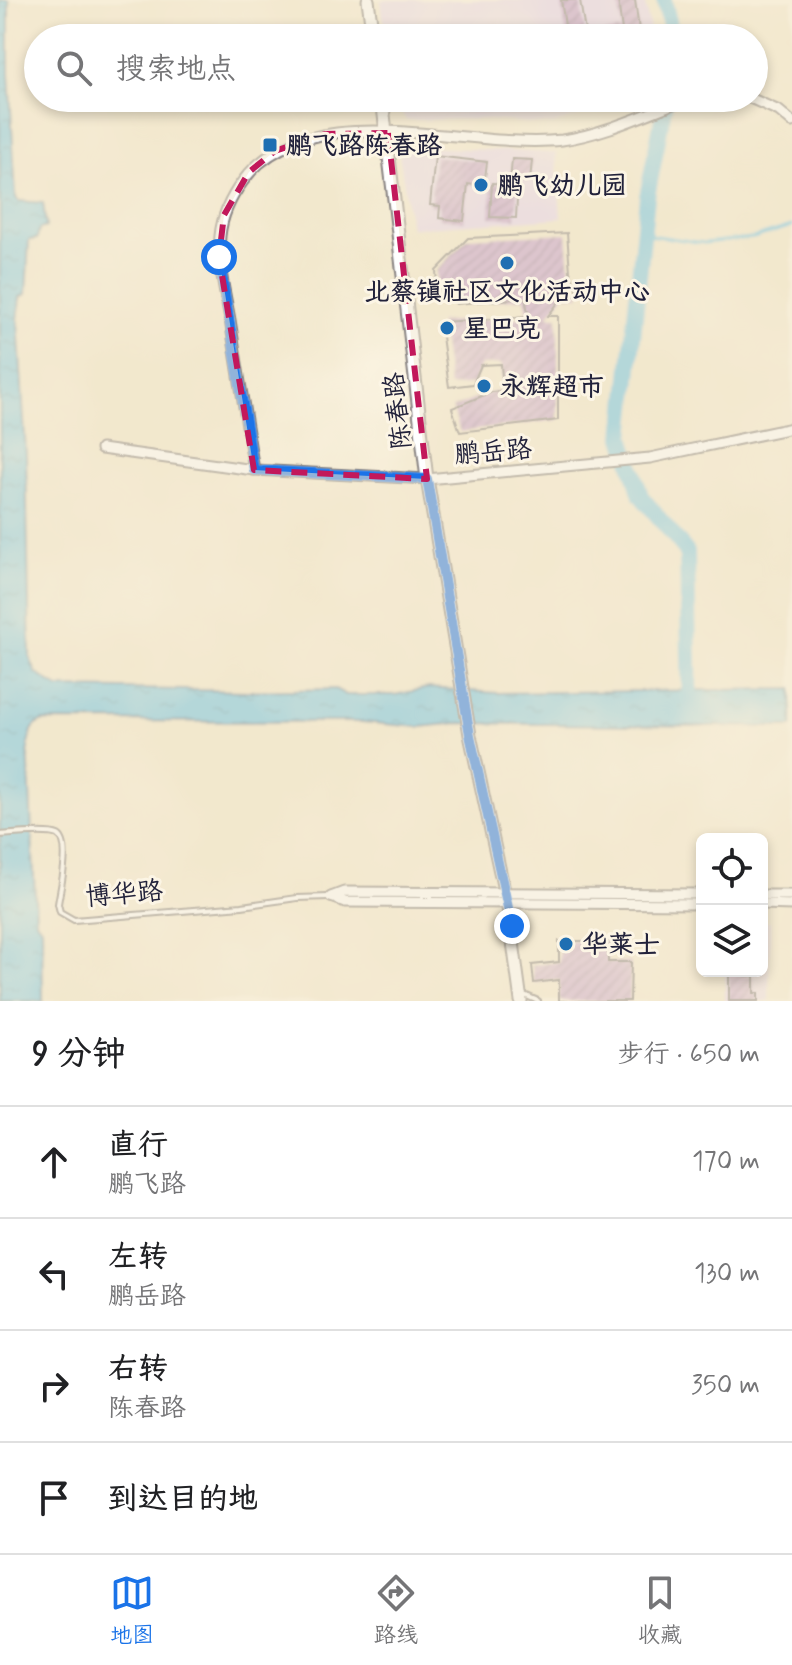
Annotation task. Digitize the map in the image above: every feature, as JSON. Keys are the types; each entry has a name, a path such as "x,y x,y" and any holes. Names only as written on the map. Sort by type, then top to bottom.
{"street":[{"path":"368,0 371,24"},
{"path":"768,106 792,122"},
{"name":"陈春路","path":"384,112 427,479 470,735 505,897 521,997"},
{"path":"254,470 219,257 224,215 249,172 275,151 300,139 325,134 354,131 515,141 564,139 595,132 650,112"},
{"name":"鹏岳路","path":"101,449 254,470 427,479 650,458 792,428"},
{"name":"博华路","path":"331,897 345,902 696,894"},
{"path":"768,895 792,895"},
{"name":"博华路","path":"505,897 696,904"},
{"path":"768,904 792,905"}],"lane":[{"name":"博华路","path":"0,835 50,833 64,841 66,851 58,904 60,912 74,920 331,897"},
{"path":"521,997 538,1001"}],"highlighted area":[{"path":"388,133 427,479 254,470 219,257 224,215 249,172 275,151 325,134"}],"shaded area":[{"path":"381,0 644,0 649,24 384,24"},
{"path":"402,112 589,112 553,125 482,119 406,120"},
{"name":"鹏飞幼儿园","path":"398,146 556,153 561,218 411,228"},
{"path":"770,922 769,1001 725,1001 725,977 768,977"}],"water":[{"path":"0,0 9,0 9,73 16,198 19,201 43,203 46,227 39,229 37,239 29,240 26,294 20,297 18,320 26,455 30,658 36,673 59,688 335,689 346,695 395,695 428,688 497,693 792,689 792,727 458,723 420,727 362,722 43,721 34,727 28,745 36,921 42,929 43,1001 0,1001"}],"building":[{"path":"561,0 580,0 584,24 565,24"},
{"path":"618,0 635,0 638,24 621,24"},
{"path":"435,156 487,162 484,186 468,184 464,221 439,218 440,206 430,205"},
{"path":"512,159 532,160 530,181 518,180 516,218 490,217 492,183 510,184"},
{"path":"567,233 570,271 580,296 564,295 548,316 558,316 558,420 460,432 452,408 492,392 503,391 501,364 481,365 473,384 449,387 440,322 529,317 525,298 456,304 437,286 436,271 468,238"},
{"path":"559,941 608,941 608,962 631,962 630,1001 559,1001 559,980 534,983 532,965 559,962"},
{"path":"729,977 754,977 754,993 758,993 758,1001 729,1001"}],"waterway":[{"path":"664,0 670,24"},
{"path":"663,112 647,197 623,437 641,496 687,552 690,711"},
{"path":"643,234 704,243 753,238 792,226"}],"place":[{"name":"鹏飞路陈春路","path":"270,145"},
{"name":"鹏飞幼儿园","path":"481,185"},
{"name":"北蔡镇社区文化活动中心","path":"507,263"},
{"name":"星巴克","path":"447,328"},
{"name":"永辉超市","path":"484,386"},
{"name":"华莱士","path":"566,944"}],"route":[{"path":"219,257 254,470 427,479 470,735 512,926"}]}
